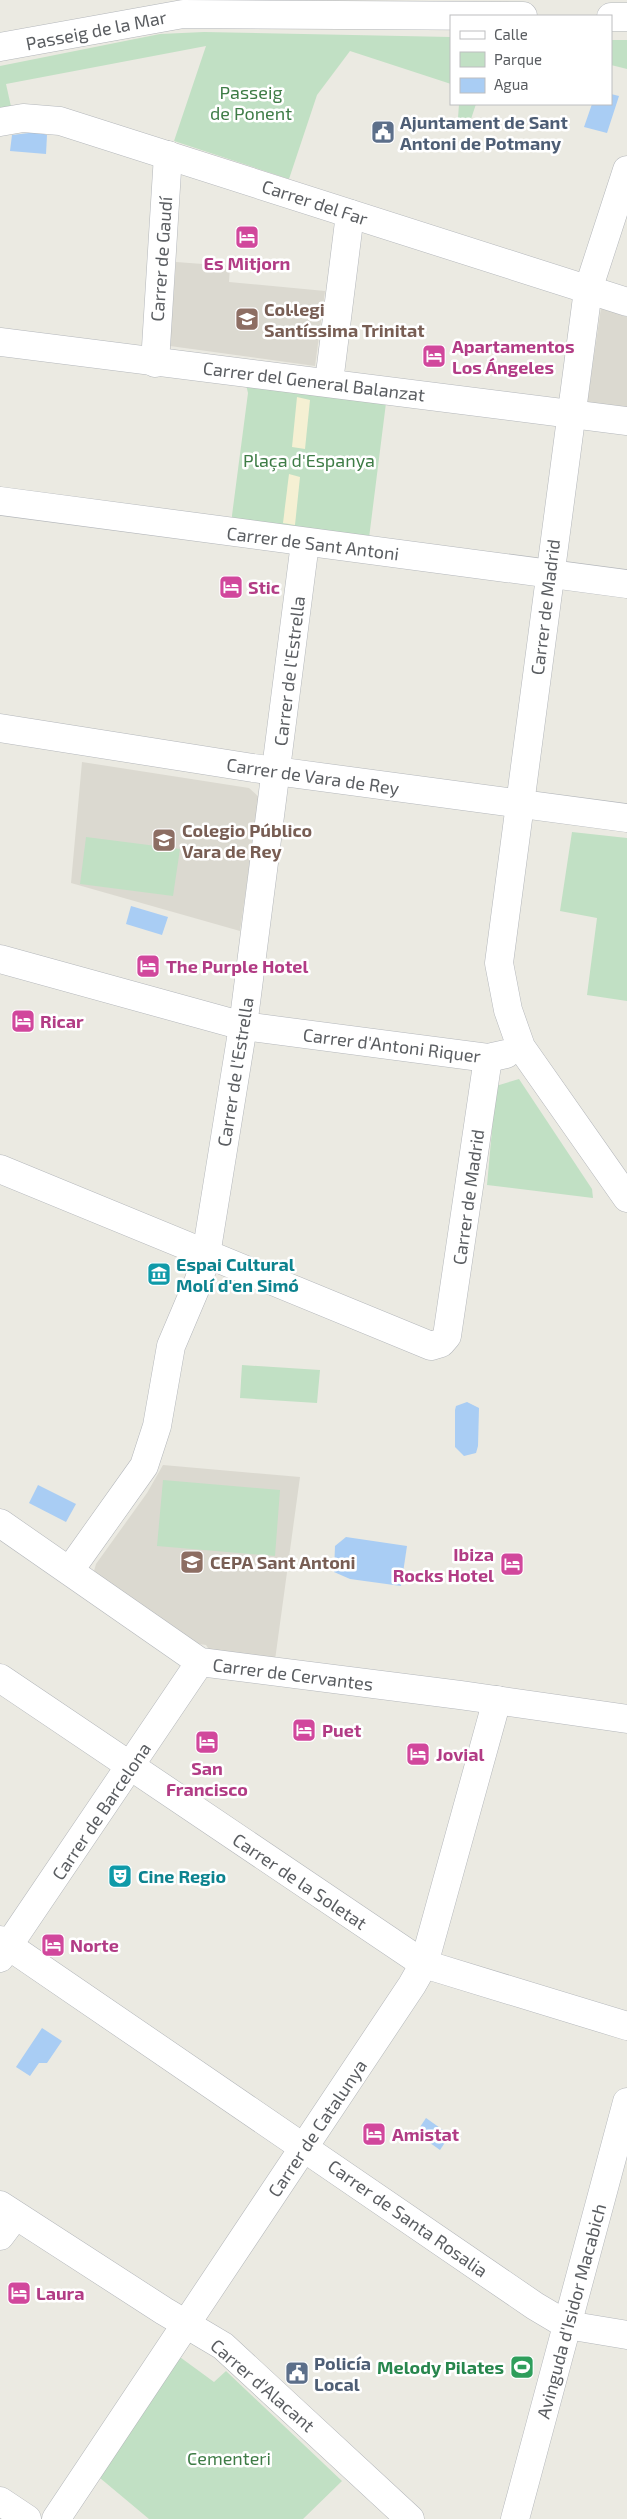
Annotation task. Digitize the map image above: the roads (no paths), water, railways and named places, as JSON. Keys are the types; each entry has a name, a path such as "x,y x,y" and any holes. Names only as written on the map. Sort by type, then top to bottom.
{"street":[{"name":"Passeig de la Mar","path":"0,48 182,14 450,16"},
{"path":"612,17 627,17"},
{"name":"Carrer del Far","path":"0,122 23,118 60,121 627,302"},
{"name":"Carrer de Gaudí","path":"155,363 168,155"},
{"name":"Carrer de Madrid","path":"521,1047 508,1010 499,963 570,413 588,290 627,170"},
{"path":"329,382 350,214"},
{"name":"Carrer del General Balanzat","path":"0,342 627,421"},
{"name":"Carrer de Sant Antoni","path":"0,501 305,543 627,584"},
{"name":"Carrer de l'Estrella","path":"70,1570 144,1466 156,1426 171,1346 199,1280 206,1255 243,1026 305,543"},
{"name":"Carrer de Vara de Rey","path":"0,728 276,771 627,818"},
{"name":"Carrer d'Antoni Riquer","path":"0,959 243,1026 488,1058 500,1056 521,1047"},
{"path":"521,1047 627,1198"},
{"name":"Carrer de Madrid","path":"206,1255 431,1346 441,1343 447,1336 488,1058"},
{"path":"0,1169 206,1255"},
{"name":"Carrer de Cervantes","path":"1,1526 70,1570 200,1662 497,1700 627,1719"},
{"name":"Carrer de Barcelona","path":"3,1948 131,1767 200,1662"},
{"name":"Carrer de la Soletat","path":"0,1678 424,1964 627,2026"},
{"name":"Carrer de Catalunya","path":"56,2519 412,1985 424,1964 497,1700"},
{"name":"Carrer de Santa Rosalia","path":"3,1948 305,2146 535,2306 568,2325 627,2336"},
{"name":"Avinguda d'Isidor Macabich","path":"515,2519 627,2102"},
{"name":"Carrer d'Alacant","path":"5,2219 224,2346 410,2519"},
{"path":"0,2501 27,2519"}],"water":[{"path":"612,94 619,96 607,133 584,127 592,105 612,105"},
{"path":"37,132 47,135 46,154 10,151 12,135"},
{"path":"131,906 168,917 162,935 126,924"},
{"path":"467,1402 479,1408 478,1446 476,1453 464,1456 455,1447 455,1410 456,1406"},
{"path":"38,1485 76,1504 66,1522 29,1503"},
{"path":"346,1537 407,1546 401,1586 350,1579 334,1572 335,1546"},
{"path":"42,2028 62,2041 47,2063 39,2063 30,2076 16,2067"},
{"path":"426,2118 450,2135 440,2150 416,2133"}],"place":[{"name":"Ajuntament de Sant Antoni de Potmany","path":"383,132"},
{"name":"Es Mitjorn","path":"247,237"},
{"name":"Col·legi Santíssima Trinitat","path":"247,319"},
{"name":"Apartamentos Los Ángeles","path":"434,356"},
{"name":"Stic","path":"231,587"},
{"name":"Colegio Público Vara de Rey","path":"164,840"},
{"name":"The Purple Hotel","path":"148,966"},
{"name":"Ricar","path":"23,1021"},
{"name":"Espai Cultural Molí d'en Simó","path":"159,1274"},
{"name":"CEPA Sant Antoni","path":"192,1562"},
{"name":"Ibiza Rocks Hotel","path":"512,1564"},
{"name":"Puet","path":"304,1730"},
{"name":"San Francisco","path":"207,1742"},
{"name":"Jovial","path":"418,1754"},
{"name":"Cine Regio","path":"120,1876"},
{"name":"Norte","path":"53,1945"},
{"name":"Amistat","path":"374,2134"},
{"name":"Laura","path":"19,2293"},
{"name":"Melody Pilates","path":"522,2367"},
{"name":"Policía Local","path":"297,2373"}],"park label":[{"name":"Passeig de Ponent","path":"251,102"},
{"name":"Plaça d'Espanya","path":"309,460"},
{"name":"Cementeri","path":"229,2458"}]}
